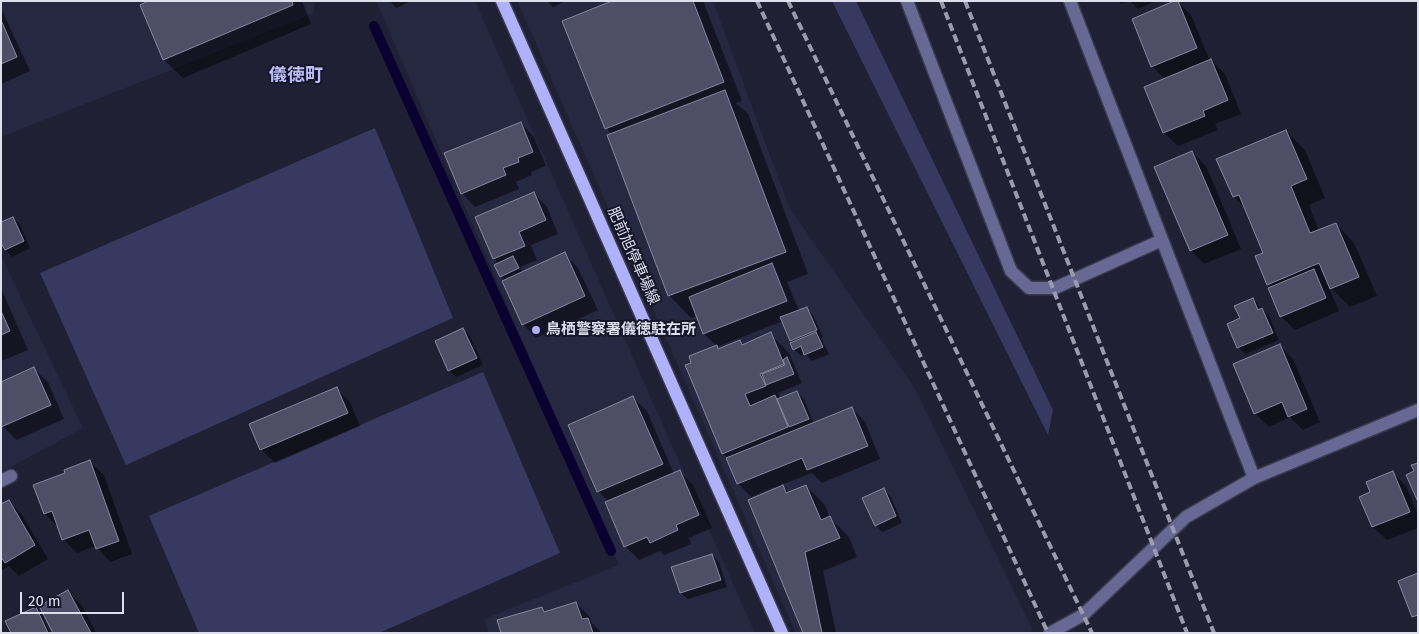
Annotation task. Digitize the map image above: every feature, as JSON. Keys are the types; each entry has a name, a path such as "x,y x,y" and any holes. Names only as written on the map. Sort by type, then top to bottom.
{"main road":[{"name":"肥前旭停車場線","path":"502,1 782,633"}],"street":[{"path":"907,1 1011,271 1029,288 1055,288 1162,240"},
{"path":"1070,1 1254,478"},
{"path":"1050,633 1083,615 1186,517 1254,478 1418,410"}],"shaded area":[{"path":"1,1 315,1 313,14 1,137"},
{"path":"376,1 475,1 755,633 489,633 484,619 619,565"},
{"path":"517,1 713,1 789,207 914,387 1033,630 1028,633 796,633"},
{"path":"832,1 856,1 1053,410 1048,435"},
{"path":"375,128 453,318 126,465 40,273"},
{"path":"1,256 83,428 1,472"},
{"path":"483,372 560,553 379,633 199,633 149,516"}],"building":[{"path":"148,1 292,1 293,5 163,60 140,5"},
{"path":"612,1 693,1 724,82 605,129 562,21"},
{"path":"1178,1 1197,48 1151,67 1132,19"},
{"path":"1,20 17,57 1,64"},
{"path":"1211,59 1228,100 1203,111 1205,116 1163,133 1144,87"},
{"path":"725,90 786,252 668,296 607,135"},
{"path":"521,122 533,152 518,158 519,162 503,168 506,175 461,194 444,153"},
{"path":"1286,130 1307,179 1291,186 1310,233 1336,223 1359,277 1330,289 1319,263 1267,285 1255,256 1263,253 1239,195 1233,197 1216,159"},
{"path":"1192,151 1228,235 1190,251 1154,167"},
{"path":"534,192 546,220 519,232 525,246 493,259 475,217"},
{"path":"13,217 24,241 5,250 1,243 1,222"},
{"path":"565,252 585,296 522,325 502,281"},
{"path":"513,256 519,268 500,277 494,265"},
{"path":"772,263 787,301 703,334 689,297"},
{"path":"1314,269 1326,298 1280,317 1268,288"},
{"path":"1253,298 1258,310 1262,308 1273,333 1237,348 1227,324 1240,318 1234,306"},
{"path":"807,307 817,330 790,341 780,317"},
{"path":"1,311 10,331 1,335"},
{"path":"463,328 477,358 448,371 435,341"},
{"path":"771,332 784,364 760,374 766,386 745,394 750,406 775,395 788,427 722,454 685,365 691,363 689,356 717,345 718,349 740,340 742,345"},
{"path":"816,332 823,347 804,355 801,346 793,350 790,343"},
{"path":"1280,344 1307,409 1288,417 1282,402 1254,414 1233,364"},
{"path":"787,357 794,374 766,385 762,374 785,365 783,360"},
{"path":"34,367 51,405 1,427 1,382"},
{"path":"337,387 348,413 260,450 249,424"},
{"path":"797,391 809,419 789,427 777,399"},
{"path":"633,396 663,464 597,492 568,425"},
{"path":"852,407 868,446 807,470 802,458 737,484 726,458"},
{"path":"90,460 119,541 96,549 89,530 62,540 52,511 44,514 33,485 65,473 64,470"},
{"path":"1418,463 1418,502 1406,475 1414,471 1411,465"},
{"path":"680,470 699,515 676,525 678,530 650,543 647,537 624,547 605,502"},
{"path":"1393,471 1410,512 1372,527 1359,497 1370,492 1366,482"},
{"path":"783,485 786,493 806,485 821,520 830,516 840,538 805,552 822,633 803,633 748,500"},
{"path":"884,488 896,516 875,526 862,498"},
{"path":"9,500 35,545 5,563 1,557 1,504"},
{"path":"712,554 721,580 680,593 671,567"},
{"path":"1418,573 1418,615 1412,617 1398,581"},
{"path":"68,590 91,633 53,633 39,606"},
{"path":"576,602 582,619 588,618 593,633 501,633 497,620 542,607 544,612"},
{"path":"36,607 48,633 11,633 5,621"}],"waterway":[{"path":"374,26 611,551"}],"railway":[{"path":"757,1 1048,633"},
{"path":"788,1 1092,633"},
{"path":"941,1 1187,633"},
{"path":"965,1 1214,633"}],"place":[{"name":"鳥栖警察署儀徳駐在所","path":"536,330"}],"district":[{"name":"儀徳町","path":"296,76"}]}
